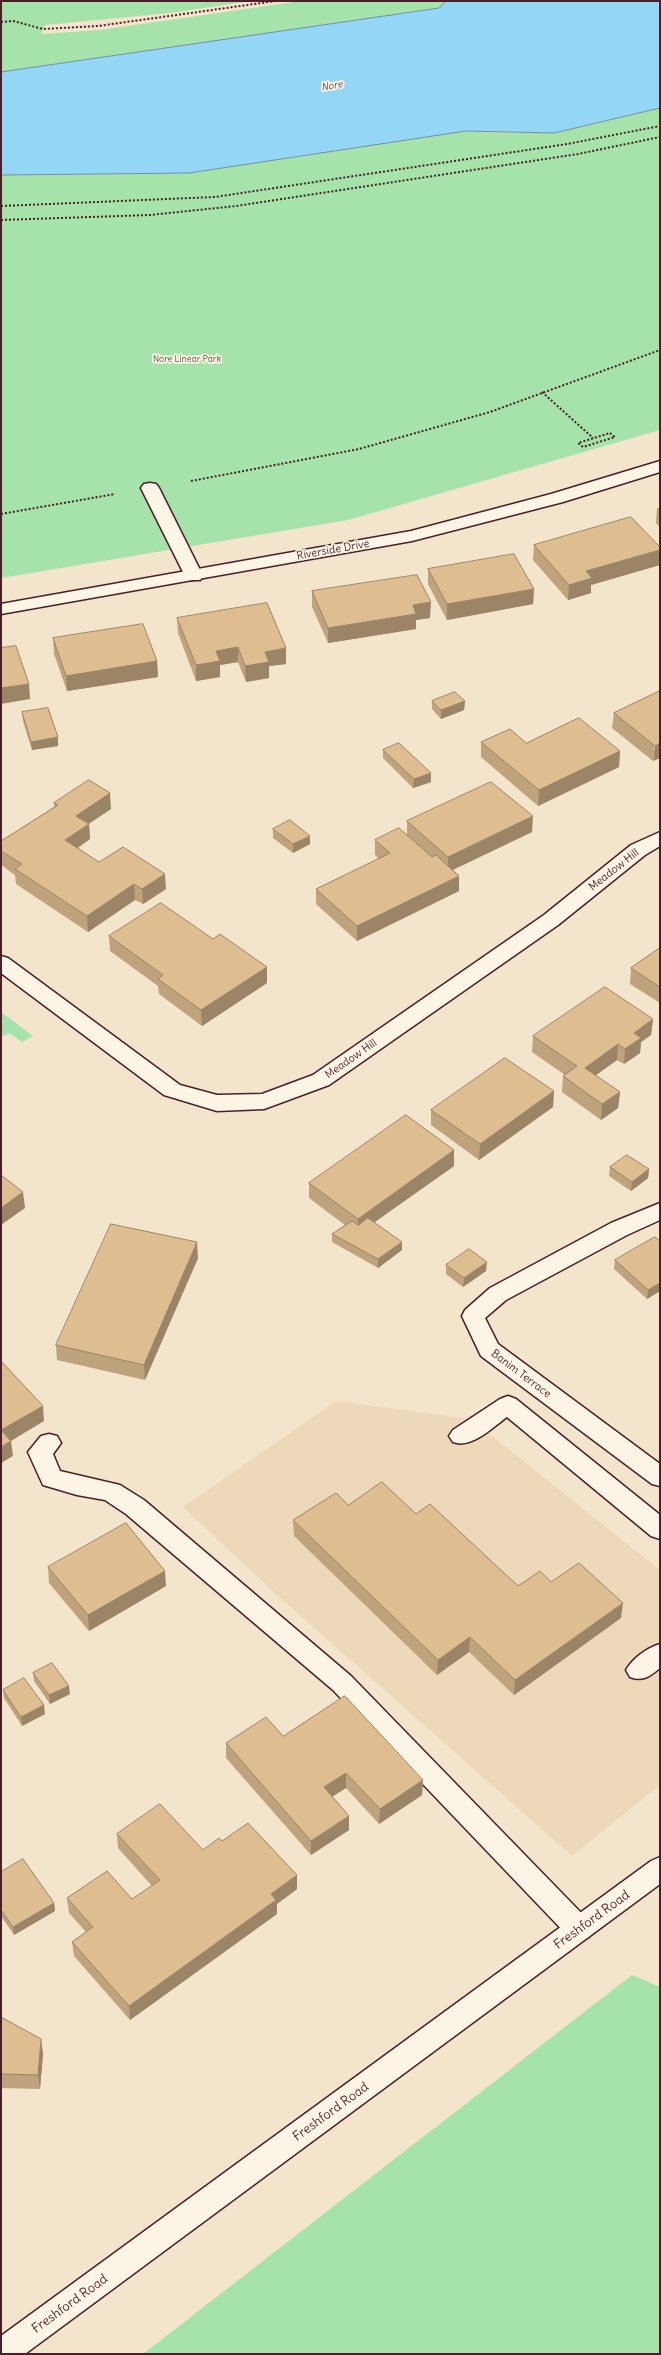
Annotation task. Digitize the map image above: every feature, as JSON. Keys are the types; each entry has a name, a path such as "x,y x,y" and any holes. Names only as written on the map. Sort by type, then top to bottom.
{"street":[{"name":"Riverside Drive","path":"1,609 194,576 412,536 557,498 660,466"},
{"path":"150,488 194,576"},
{"name":"Meadow Hill","path":"1,963 172,1090 217,1103 264,1100 321,1080 552,920 638,850 660,838"},
{"name":"Banim Terrace","path":"660,1211 619,1229 498,1294 474,1316 489,1350 660,1477"},
{"path":"461,1436 508,1404 660,1529"},
{"path":"49,1443 40,1452 51,1478 77,1486 111,1492 135,1507 342,1683 579,1929"},
{"path":"638,1670 660,1654"},
{"name":"Freshford Road","path":"1,2354 660,1869"}],"path":[{"path":"1,22 13,21 43,29 98,26 276,1"},
{"path":"1,206 215,197 567,144 660,126"},
{"path":"1,220 150,215 236,206 578,154 660,137"},
{"path":"1,514 359,450 490,412 660,350"},
{"path":"542,392 593,438"},
{"path":"610,433 615,437 583,448 578,443 593,438 610,433"}],"shaded area":[{"path":"336,1401 471,1419 660,1570 660,1785 572,1856 277,1595 183,1507"}],"green space":[{"path":"1,1 252,1 170,13 45,25 41,34 100,30 301,1 446,1 439,8 1,72"},
{"name":"Nore Linear Park","path":"660,108 660,430 348,520 1,578 1,175 189,173 466,131 554,133"},
{"path":"1,1012 33,1036 22,1042 9,1033 1,1037"},
{"path":"632,1975 660,1987 660,2354 143,2354"}],"water":[{"name":"Nore","path":"446,1 660,1 660,108 554,133 466,131 189,173 1,175 1,72 439,8"}],"building":[{"path":"631,517 660,547 660,550 586,571 592,578 569,585 534,545"},
{"path":"514,554 534,589 447,604 428,569"},
{"path":"417,575 431,602 413,605 416,614 328,628 312,591"},
{"path":"267,603 286,648 265,652 269,662 245,666 238,647 216,651 220,661 196,665 177,618"},
{"path":"143,624 157,661 66,676 53,638"},
{"path":"16,646 29,684 1,688 1,648"},
{"path":"660,691 660,743 655,746 614,713"},
{"path":"455,692 465,701 441,710 432,701"},
{"path":"48,708 58,737 31,742 22,712"},
{"path":"579,718 620,751 539,790 481,742 510,729 526,743"},
{"path":"399,743 431,773 414,779 383,750"},
{"path":"89,780 110,793 76,816 89,824 65,840 99,862 123,847 165,874 142,889 134,884 87,916 15,869 22,864 1,851 1,841 58,805 54,803"},
{"path":"491,782 533,816 448,857 407,821"},
{"path":"290,820 310,836 293,844 273,829"},
{"path":"399,828 432,857 436,855 459,876 357,926 316,889 390,853 375,840"},
{"path":"161,903 213,939 220,934 267,967 201,1010 158,979 163,975 109,936"},
{"path":"660,948 660,987 631,968"},
{"path":"605,987 653,1019 634,1033 641,1038 625,1049 618,1044 585,1068 620,1092 602,1104 563,1076 577,1066 533,1036"},
{"path":"505,1058 554,1091 480,1144 431,1110"},
{"path":"406,1115 454,1150 358,1219 309,1183"},
{"path":"627,1155 649,1169 632,1182 610,1167"},
{"path":"1,1175 23,1192 1,1208"},
{"path":"368,1218 402,1242 378,1259 332,1234 352,1221 358,1225"},
{"path":"111,1224 197,1242 144,1365 56,1345"},
{"path":"655,1237 660,1241 660,1283 648,1290 615,1260"},
{"path":"469,1249 487,1262 464,1278 446,1265"},
{"path":"1,1361 43,1406 1,1430"},
{"path":"1,1430 11,1441 1,1447"},
{"path":"382,1482 416,1514 430,1504 518,1586 540,1571 551,1582 579,1563 623,1603 515,1680 470,1637 438,1660 293,1520 336,1493 348,1505"},
{"path":"126,1523 165,1571 88,1615 48,1567"},
{"path":"52,1663 69,1686 49,1695 33,1673"},
{"path":"24,1678 44,1705 21,1717 3,1690"},
{"path":"345,1696 423,1780 380,1809 346,1773 324,1787 349,1816 311,1841 226,1743 266,1717 283,1736"},
{"path":"160,1804 203,1850 219,1838 222,1841 248,1823 297,1875 271,1894 276,1900 129,2006 72,1942 93,1927 67,1898 107,1871 132,1899 160,1880 117,1834"},
{"path":"23,1859 54,1903 13,1927 1,1910 1,1872"},
{"path":"1,2017 41,2039 38,2075 1,2074"}]}
